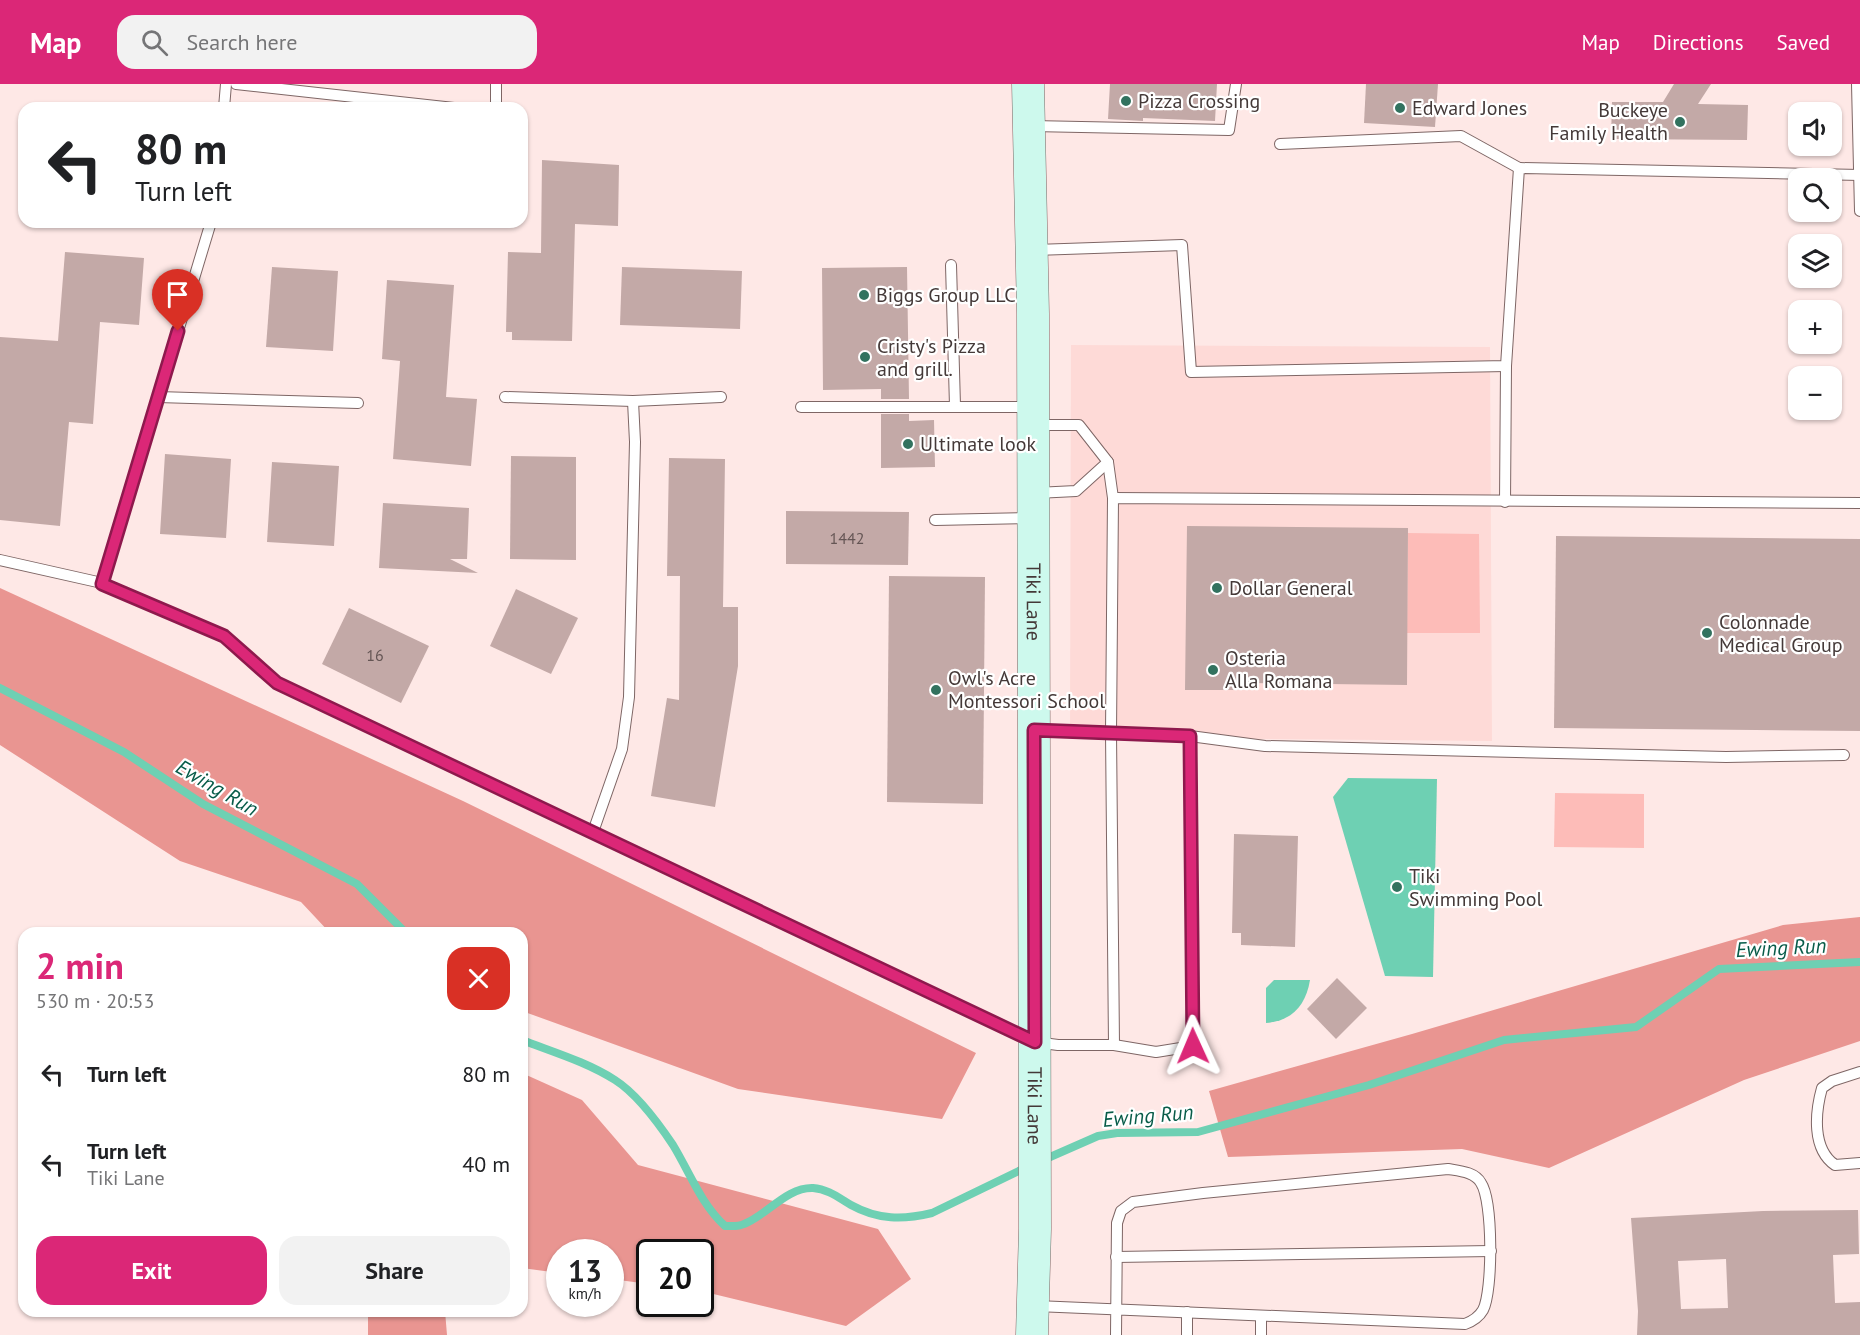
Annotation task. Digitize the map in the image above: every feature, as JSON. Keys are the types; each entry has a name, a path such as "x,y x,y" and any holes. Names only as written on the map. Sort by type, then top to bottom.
{"street":[{"name":"Tiki Lane","path":"1028,84 1033,416 1035,1229 1032,1320"}],"lane":[{"path":"224,102 226,84"},
{"path":"236,84 400,102"},
{"path":"496,84 496,102"},
{"path":"1029,126 1229,130 1236,84"},
{"path":"1857,84 1860,211"},
{"path":"1280,144 1461,136 1519,168 1860,175"},
{"path":"1504,502 1506,366 1519,168"},
{"path":"102,584 209,228"},
{"path":"1032,250 1182,245 1191,372 1506,366"},
{"path":"951,265 955,405"},
{"path":"158,397 358,403"},
{"path":"505,397 633,401 721,397"},
{"path":"593,832 622,749 629,697 635,442 633,401"},
{"path":"801,407 955,405 1033,416 1079,425 1108,462 1113,498 1111,733 1114,1045"},
{"path":"935,520 1033,506 1076,491 1108,462"},
{"path":"1113,498 1860,503"},
{"path":"0,560 102,584 224,636 277,683 1035,1042 1114,1045 1156,1052 1193,1046 1190,736"},
{"path":"1034,730 1190,736 1265,746 1726,757 1844,755"},
{"path":"1860,1071 1832,1081 1822,1088 1816,1119 1819,1138 1827,1160 1835,1165 1860,1163"},
{"path":"1032,1320 1116,1310 1466,1324 1483,1311 1486,1299 1491,1251 1482,1183 1475,1176 1448,1169 1133,1202 1121,1211 1117,1223 1116,1257 1116,1310 1116,1335"},
{"path":"1116,1257 1491,1251"},
{"path":"1187,1312 1187,1335"},
{"path":"1261,1316 1261,1335"}],"shaded area":[{"path":"1071,345 1490,347 1492,741 1070,737"},
{"path":"1408,533 1479,534 1480,633 1407,633"},
{"path":"0,588 463,801 976,1053 942,1119 738,1089 528,1013 528,927 324,927 301,902 180,861 0,745"},
{"name":"Tiki Swimming Pool","path":"1348,778 1437,779 1433,977 1385,976 1333,797"},
{"path":"1555,793 1644,794 1644,848 1554,847"},
{"path":"1860,917 1860,1041 1744,1080 1549,1168 1462,1149 1228,1157 1209,1091 1783,925"},
{"path":"1274,980 1310,980 1305,997 1296,1010 1283,1019 1266,1023 1266,988"},
{"path":"528,1076 582,1100 638,1165 878,1229 911,1279 846,1326 714,1294 714,1239 636,1239 636,1282 624,1281 624,1239 546,1239 546,1271 528,1269"},
{"path":"368,1317 446,1317 447,1335 368,1335"}],"building":[{"path":"1110,84 1217,84 1215,121 1108,119"},
{"path":"1366,84 1438,84 1435,127 1364,123"},
{"name":"Buckeye Family Health","path":"1674,84 1711,84 1698,104 1748,105 1747,140 1611,139 1612,102 1663,102"},
{"path":"542,160 619,165 618,226 575,224 572,341 512,340 512,332 506,332 508,252 541,253"},
{"path":"65,252 144,258 139,325 100,322 93,424 69,422 60,526 0,520 0,337 58,341"},
{"path":"272,267 338,271 333,351 266,347"},
{"path":"622,267 742,271 740,329 620,325"},
{"path":"907,267 909,399 881,399 881,389 823,390 822,268"},
{"path":"387,280 454,285 446,397 477,399 471,466 393,459 400,361 382,359"},
{"name":"Ultimate look","path":"881,414 909,414 909,421 934,420 935,467 881,468"},
{"path":"165,454 231,459 226,538 160,534"},
{"path":"511,456 576,457 576,560 510,559"},
{"path":"669,458 725,459 723,607 738,607 738,666 715,807 651,796 667,698 679,700 680,576 667,576"},
{"path":"272,462 339,466 334,546 267,542"},
{"path":"383,503 469,508 467,559 450,559 478,573 379,568"},
{"path":"786,511 909,512 908,565 786,564"},
{"path":"1187,526 1408,528 1407,685 1241,683 1241,690 1185,690"},
{"name":"Colonnade Medical Group","path":"1556,536 1860,539 1860,731 1554,728"},
{"name":"Owl's Acre Montessori School","path":"889,576 985,577 983,804 887,802"},
{"path":"516,589 578,618 551,674 490,646"},
{"path":"349,608 429,646 401,703 322,664"},
{"path":"1234,834 1298,836 1295,947 1241,945 1241,933 1232,933"},
{"path":"1337,978 1367,1008 1336,1039 1307,1009"},
{"path":"1858,1210 1859,1254 1833,1255 1835,1303 1860,1302 1860,1335 1637,1335 1638,1311 1631,1218 1763,1211","holes":["1726,1259 1728,1308 1681,1309 1678,1261"]}],"waterway":[{"name":"Ewing Run","path":"0,688 124,752 203,804 357,884 400,927"},
{"name":"Ewing Run","path":"1041,1161 1098,1136 1117,1133 1198,1132 1369,1085 1504,1040 1636,1027 1719,969 1860,962"},
{"name":"Ewing Run","path":"528,1042 593,1068 615,1080 631,1093 667,1137 702,1198 725,1226 744,1224 794,1192 813,1188 828,1192 871,1214 901,1218 932,1213 1029,1166"}],"place":[{"name":"Pizza Crossing","path":"1126,101"},
{"name":"Edward Jones","path":"1400,108"},
{"name":"Buckeye Family Health","path":"1680,122"},
{"name":"Biggs Group LLC","path":"864,295"},
{"name":"Cristy's Pizza and grill.","path":"865,357"},
{"name":"Ultimate look","path":"908,444"},
{"name":"Dollar General","path":"1217,588"},
{"name":"Colonnade Medical Group","path":"1707,633"},
{"name":"Osteria Alla Romana","path":"1213,670"},
{"name":"Owl's Acre Montessori School","path":"936,690"},
{"name":"Tiki Swimming Pool","path":"1397,887"}],"route":[{"path":"178,331 102,584 224,636 277,683 1035,1042 1034,730 1190,736 1193,1046"}]}
